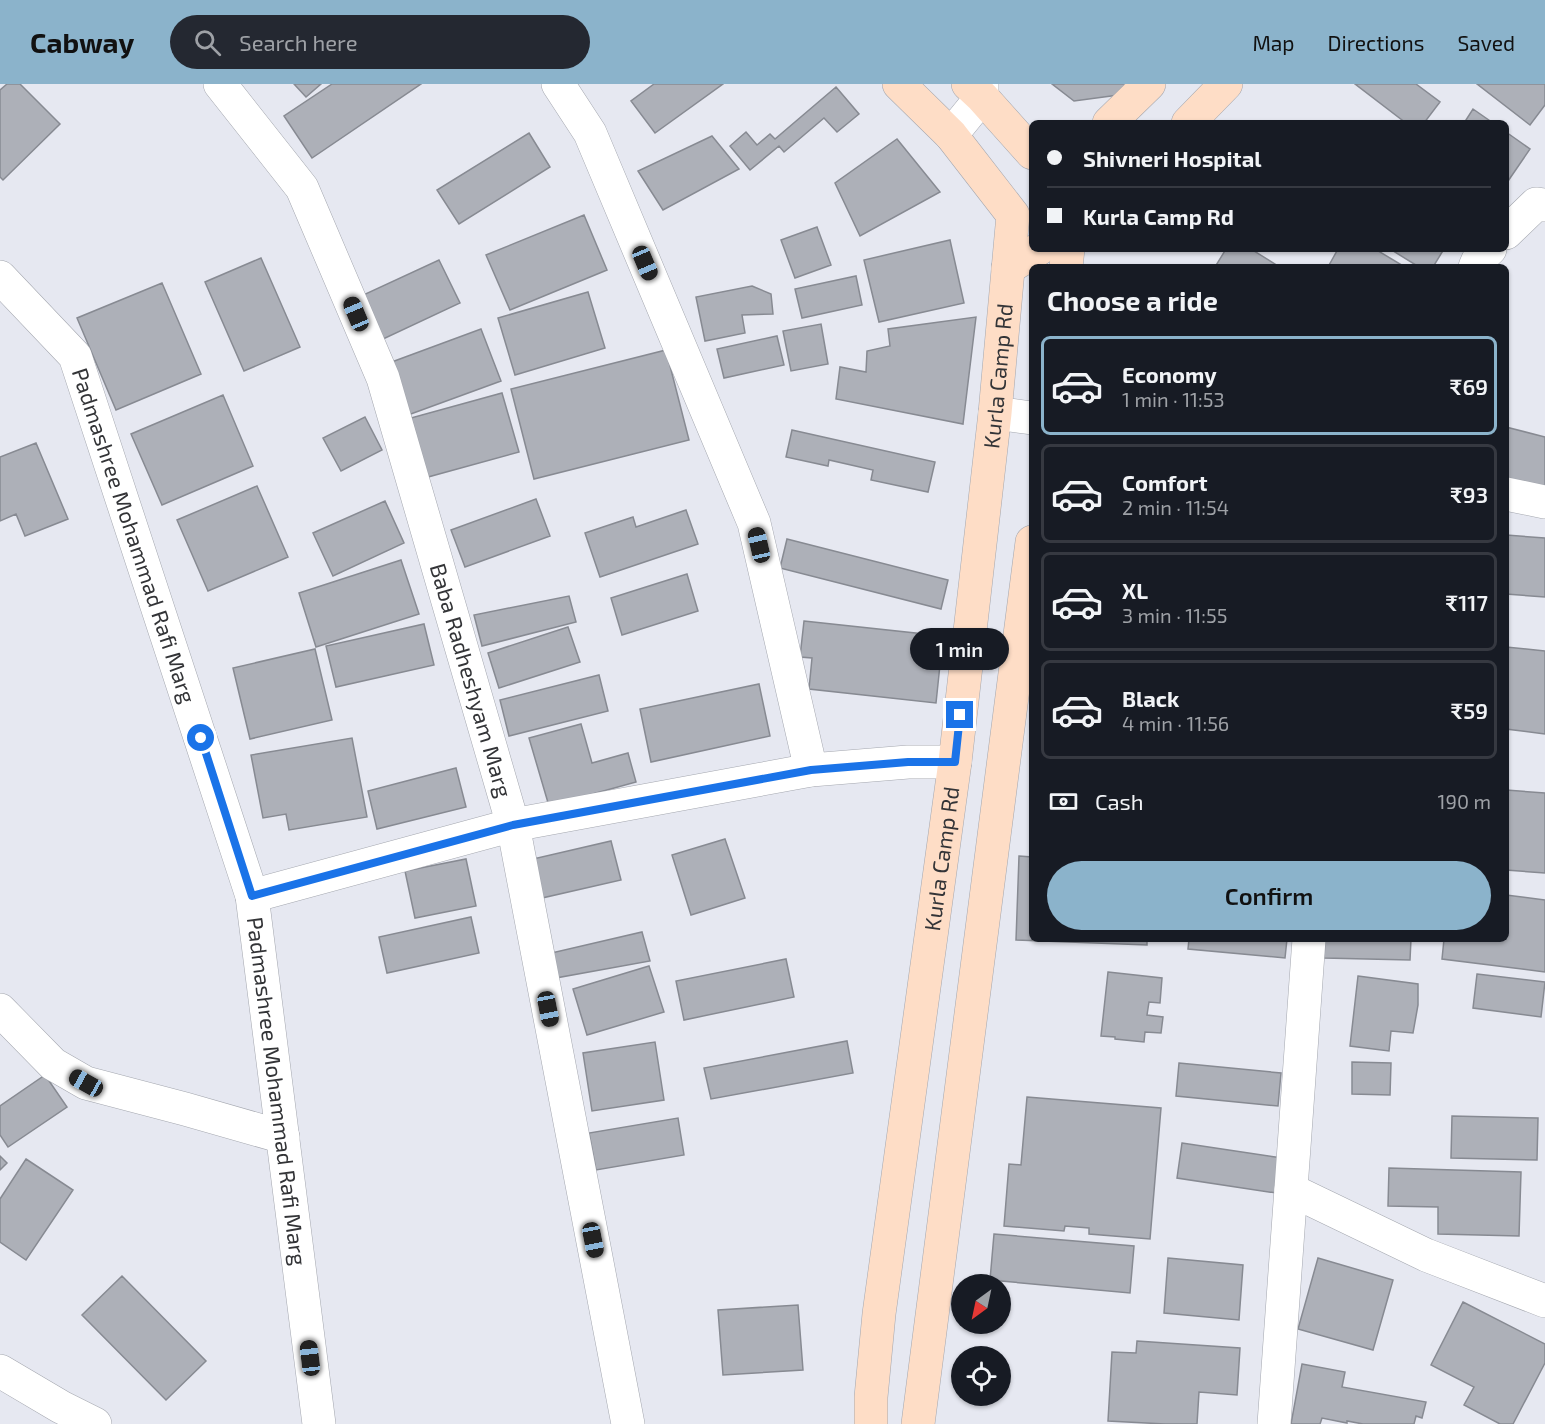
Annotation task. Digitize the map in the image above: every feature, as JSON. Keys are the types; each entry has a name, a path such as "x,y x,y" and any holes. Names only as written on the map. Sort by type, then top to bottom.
{"main road":[{"name":"Kurla Camp Rd","path":"871,1424 871,1397 879,1314 955,762 995,413 1008,268 1022,206 899,84"},
{"path":"1112,120 1149,84"},
{"path":"1191,120 1226,84"},
{"path":"977,88 1029,149"},
{"path":"1008,268 1035,252"},
{"path":"918,1424 1029,565"}],"street":[{"name":"Baba Radheshyam Marg","path":"220,84 302,188 383,378 513,825 628,1424"},
{"path":"558,84 590,133 754,523 811,770"},
{"path":"951,135 977,88"},
{"path":"1509,230 1536,204 1545,205"},
{"path":"1476,264 1487,252"},
{"name":"Padmashree Mohammad Rafi Marg","path":"0,277 75,356 252,896 319,1424"},
{"path":"995,413 1029,418"},
{"path":"1509,495 1545,502"},
{"path":"252,896 513,825 811,770 908,762 955,762"},
{"path":"1274,1424 1309,942"},
{"path":"0,1010 52,1064 86,1083 282,1137"},
{"path":"1291,1190 1426,1255 1545,1301"},
{"path":"0,1371 95,1424"}],"building":[{"path":"7,84 20,84 60,124 3,180 0,177 0,90"},
{"path":"294,84 321,84 306,97"},
{"path":"332,84 421,84 312,158 284,116"},
{"path":"654,84 723,84 655,133 631,101"},
{"path":"1052,84 1133,84 1126,94 1074,101"},
{"path":"1355,84 1416,84 1440,102 1426,120 1402,120"},
{"path":"1477,84 1545,84 1545,105 1530,125"},
{"path":"836,87 859,114 837,132 824,118 784,152 779,146 750,170 730,146 746,132 757,145 770,134 775,139"},
{"path":"1473,109 1489,120 1466,120"},
{"path":"529,133 550,167 459,224 437,190"},
{"path":"1509,134 1530,149 1509,180"},
{"path":"712,136 739,169 663,210 638,171"},
{"path":"897,139 940,192 860,236 835,183"},
{"path":"584,215 607,270 510,310 486,255"},
{"path":"817,227 831,265 795,278 781,240"},
{"path":"950,240 964,303 879,322 864,260"},
{"path":"1224,252 1256,252 1275,264 1217,264"},
{"path":"1336,252 1380,252 1400,264 1330,264"},
{"path":"1395,252 1442,252 1435,264 1414,264"},
{"path":"261,258 300,347 244,371 205,282"},
{"path":"439,260 460,303 381,340 361,296"},
{"path":"856,276 862,305 802,318 795,289"},
{"path":"162,283 201,374 116,410 77,318"},
{"path":"752,286 771,294 773,314 742,315 745,333 705,341 696,297"},
{"path":"588,292 605,348 515,375 498,318"},
{"path":"976,317 963,424 836,399 840,367 866,372 867,351 890,346 888,329"},
{"path":"821,324 828,364 791,371 783,331"},
{"path":"481,329 501,381 408,415 389,363"},
{"path":"777,336 784,365 724,378 717,349"},
{"path":"666,350 689,440 534,479 511,389"},
{"path":"502,393 519,452 428,477 411,418"},
{"path":"223,395 253,466 162,505 131,434"},
{"path":"365,417 382,450 341,471 323,438"},
{"path":"1509,428 1545,437 1545,489 1509,480"},
{"path":"792,430 935,462 928,492 871,480 873,470 829,460 828,466 786,457"},
{"path":"36,443 68,519 25,536 16,514 0,521 0,457"},
{"path":"257,486 288,557 208,591 177,520"},
{"path":"536,499 550,536 465,567 451,530"},
{"path":"385,501 404,543 333,576 313,533"},
{"path":"686,510 698,544 600,577 585,533 633,517 636,527"},
{"path":"1509,535 1545,538 1545,597 1509,594"},
{"path":"787,539 948,580 941,609 780,568"},
{"path":"401,560 419,614 316,647 299,593"},
{"path":"687,574 698,611 622,635 611,598"},
{"path":"569,596 576,622 482,646 474,615"},
{"path":"804,621 943,636 936,703 809,689 812,658 800,657"},
{"path":"424,624 434,665 336,687 326,646"},
{"path":"568,627 580,662 499,688 488,653"},
{"path":"1509,647 1545,651 1545,734 1509,729"},
{"path":"315,649 332,720 250,739 233,668"},
{"path":"599,675 608,711 509,736 500,700"},
{"path":"759,684 770,736 651,762 640,709"},
{"path":"581,724 592,763 628,753 636,782 549,806 529,738"},
{"path":"352,738 367,817 289,830 286,814 263,818 251,755"},
{"path":"456,768 466,807 377,829 368,791"},
{"path":"1509,790 1545,793 1545,873 1509,870"},
{"path":"725,839 745,898 691,915 672,855"},
{"path":"611,841 621,880 542,898 533,859"},
{"path":"1019,856 1029,857 1029,940 1016,940"},
{"path":"466,859 476,906 415,918 405,871"},
{"path":"1509,895 1545,900 1545,972 1442,959 1444,942 1509,942"},
{"path":"471,917 479,953 387,973 379,937"},
{"path":"642,932 650,961 550,979 547,954"},
{"path":"1068,942 1147,942 1147,945"},
{"path":"1189,942 1287,942 1285,958 1188,949"},
{"path":"1325,942 1411,942 1410,960 1324,958"},
{"path":"786,959 794,997 684,1020 676,981"},
{"path":"649,966 664,1012 587,1035 573,989"},
{"path":"1108,972 1162,978 1160,1003 1149,1002 1147,1015 1163,1017 1161,1033 1145,1032 1144,1042 1101,1036"},
{"path":"1477,974 1545,982 1541,1017 1473,1008"},
{"path":"1358,976 1418,984 1418,1005 1413,1033 1391,1031 1389,1051 1350,1046"},
{"path":"847,1041 853,1073 711,1099 704,1068"},
{"path":"655,1042 664,1100 592,1111 583,1053"},
{"path":"1352,1062 1391,1063 1390,1095 1352,1094"},
{"path":"1179,1063 1281,1073 1278,1106 1176,1096"},
{"path":"45,1075 67,1107 8,1147 0,1135 0,1106"},
{"path":"1027,1097 1161,1108 1150,1239 1089,1234 1089,1228 1065,1226 1064,1231 1004,1226 1009,1164 1021,1165"},
{"path":"1452,1116 1538,1118 1537,1160 1451,1158"},
{"path":"678,1118 684,1155 596,1170 589,1133"},
{"path":"1182,1143 1282,1158 1276,1193 1177,1178"},
{"path":"0,1156 7,1163 0,1170"},
{"path":"26,1159 73,1190 26,1260 0,1242 0,1199"},
{"path":"1389,1168 1521,1172 1519,1236 1438,1234 1438,1207 1388,1206"},
{"path":"994,1234 1134,1246 1130,1293 1011,1282 1011,1274 991,1274"},
{"path":"1168,1258 1243,1265 1239,1320 1164,1313"},
{"path":"1318,1258 1393,1280 1373,1350 1298,1329"},
{"path":"122,1276 206,1361 166,1400 82,1315"},
{"path":"1463,1302 1545,1344 1545,1363 1513,1424 1500,1424 1464,1405 1474,1387 1431,1365"},
{"path":"798,1305 803,1370 723,1375 718,1310"},
{"path":"1137,1341 1240,1348 1237,1395 1199,1392 1197,1424 1108,1421 1112,1352 1136,1353"},
{"path":"1302,1364 1345,1372 1342,1387 1426,1402 1422,1418 1416,1416 1414,1424 1363,1424 1347,1421 1347,1423 1322,1418 1320,1424 1291,1424"}],"route":[{"path":"201,738 252,896 513,825 811,770 908,762 955,762 960,715"}]}
